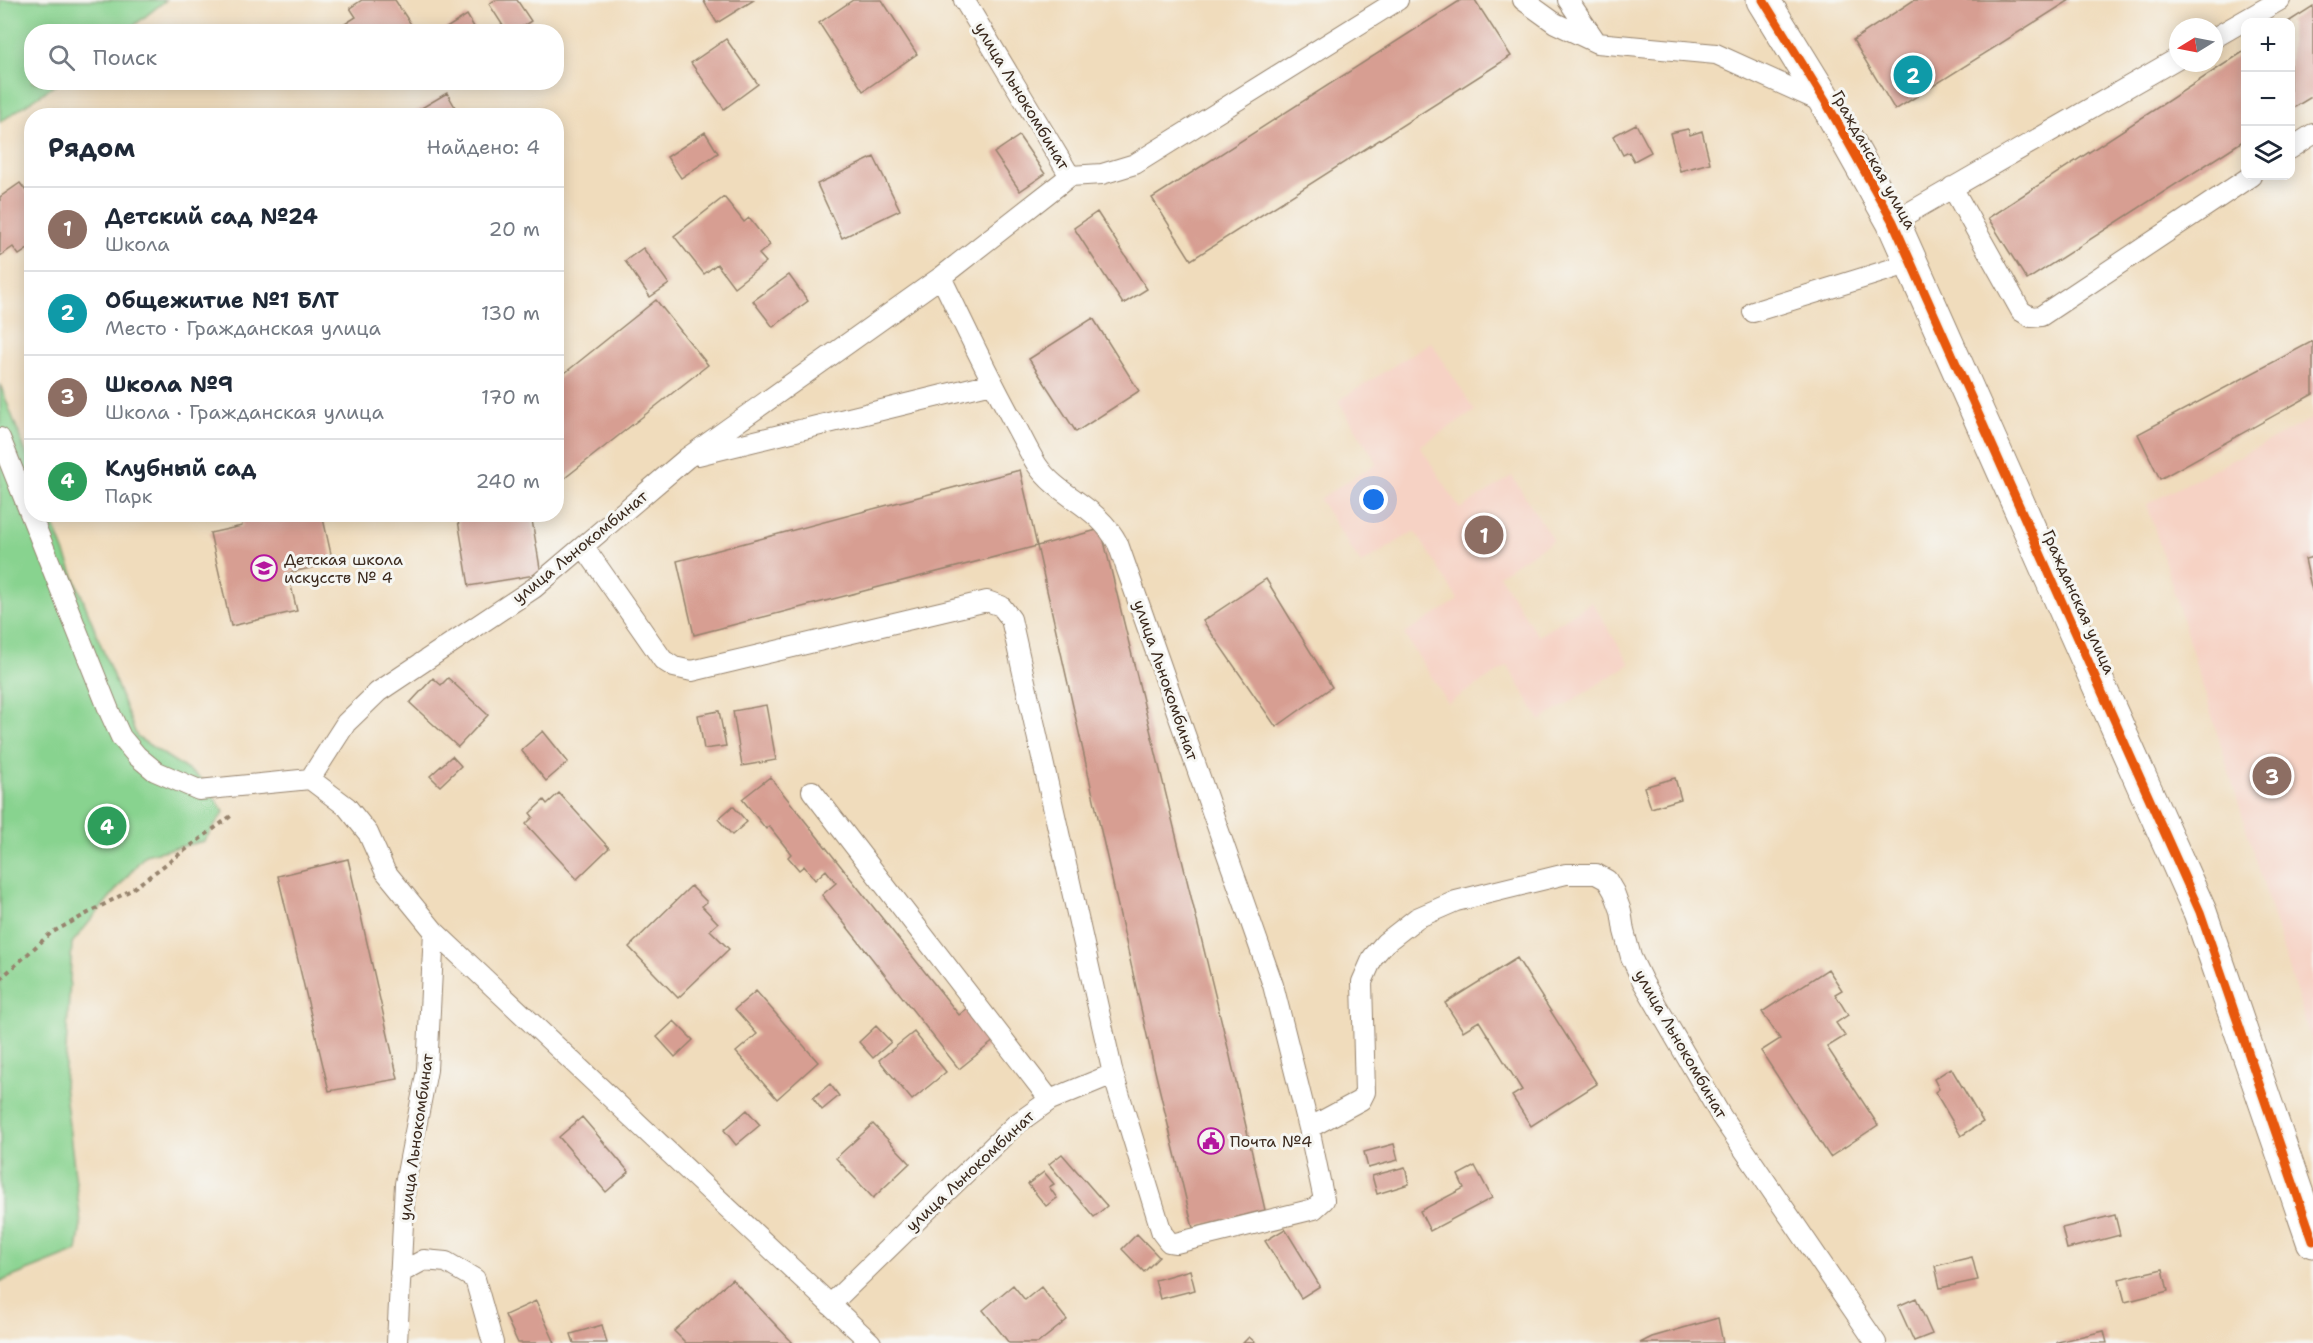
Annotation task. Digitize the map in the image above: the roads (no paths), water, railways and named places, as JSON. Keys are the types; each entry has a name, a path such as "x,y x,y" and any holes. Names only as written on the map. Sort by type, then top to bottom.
{"street":[{"name":"Гражданская улица","path":"1762,0 1827,104 1893,222 2200,912 2313,1242"}],"lane":[{"name":"улица Льнокомбинат","path":"310,779 346,723 378,692 534,588 687,458 941,277 1070,176 963,0"},
{"path":"1070,176 1102,174 1135,164 1398,0"},
{"path":"1523,0 1555,23 1598,43 1716,54 1827,104"},
{"path":"1568,0 1598,43"},
{"path":"2223,33 2280,0"},
{"path":"1893,222 2169,63"},
{"path":"2295,146 2313,134"},
{"path":"1952,187 2021,311 2031,317 2041,316 2245,180"},
{"path":"1753,312 1911,263"},
{"name":"улица Льнокомбинат","path":"830,1305 1015,1125 1050,1100 1113,1074 1162,1233 1169,1242 1176,1243 1319,1206 1324,1200 1310,1128 1272,985 1118,544 1111,530 1099,516 1060,488 1038,467 993,383 941,277"},
{"path":"687,458 993,383"},
{"path":"0,438 24,498"},
{"path":"34,522 110,713 121,737 137,756 155,771 200,790 310,779 347,807 368,833 385,871 434,931 871,1343"},
{"path":"584,547 663,660 674,668 692,671 987,602 1001,606 1011,619 1113,1074"},
{"path":"812,791 1050,1100"},
{"name":"улица Льнокомбинат","path":"1310,1128 1361,1100 1365,1092 1362,982 1373,957 1385,943 1417,918 1456,901 1566,874 1596,874 1608,880 1622,911 1624,931 1643,982 1721,1116 1876,1343"},
{"name":"улица Льнокомбинат","path":"397,1343 405,1184 427,1070 434,931"},
{"path":"400,1273 424,1260 446,1262 475,1279 493,1343"}],"place":[{"name":"Общежитие №1 БЛТ","path":"1913,75"},
{"name":"Детский сад №24","path":"1484,535"},
{"name":"Детская школа искусств № 4","path":"264,568"},
{"name":"Школа №9","path":"2272,776"},
{"name":"Клубный сад","path":"107,826"},
{"name":"Почта №4","path":"1211,1141"}]}
